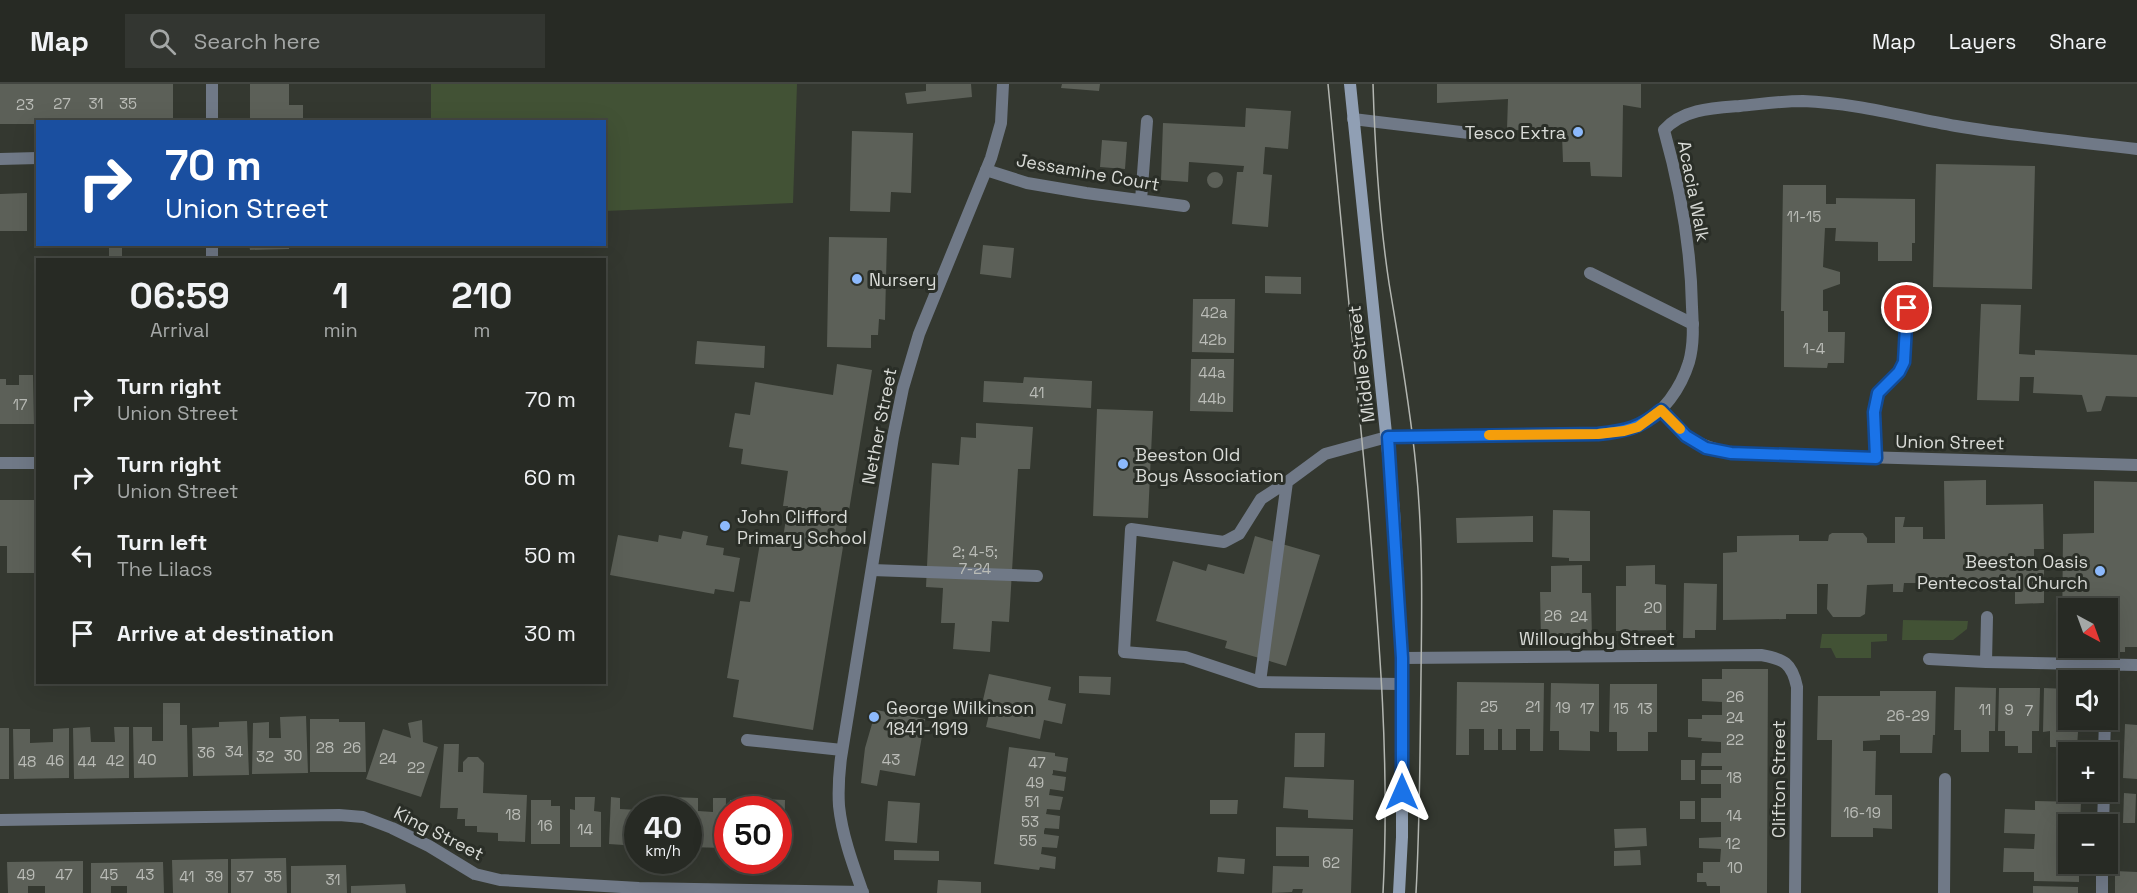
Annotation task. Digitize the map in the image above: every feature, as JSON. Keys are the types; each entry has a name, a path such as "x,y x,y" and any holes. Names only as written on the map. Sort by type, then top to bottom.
{"main road":[{"name":"Middle Street","path":"1350,84 1364,238 1388,437 1402,658 1402,837 1399,893"}],"street":[{"path":"212,84 212,120"},
{"name":"Nether Street","path":"863,892 854,867 839,807 839,783 842,750 893,436 919,334 986,170 1001,123 1003,84"},
{"name":"Acacia Walk","path":"1661,410 1673,396 1683,378 1689,361 1693,324 1691,277 1680,200 1664,130 1670,123 1682,116 1719,107 1801,101 1831,103 1884,110 1955,126 2137,149"},
{"path":"1353,120 1469,133"},
{"path":"1141,200 1147,121"},
{"path":"0,159 36,158"},
{"name":"Jessamine Court","path":"986,170 1027,183 1184,206"},
{"path":"1590,273 1693,324"},
{"path":"1876,458 1874,412 1878,393 1899,372 1904,362 1907,308"},
{"path":"1401,684 1260,682 1185,657 1124,652 1131,530 1224,542 1239,534 1261,499 1325,454 1388,437 1598,434 1638,427 1661,410"},
{"name":"Union Street","path":"1661,410 1686,436 1706,448 1731,453 2137,465"},
{"path":"0,463 36,463"},
{"path":"1260,682 1287,482"},
{"path":"872,570 1037,576"},
{"path":"1986,662 1987,617"},
{"name":"Willoughby Street","path":"1402,658 1761,655 1777,658 1790,666"},
{"path":"1929,659 2137,665"},
{"path":"2106,664 2106,670"},
{"name":"Clifton Street","path":"1790,666 1797,687 1796,893"},
{"path":"747,740 842,750"},
{"path":"1944,893 1945,779"},
{"name":"King Street","path":"0,820 339,815 363,817 429,846 476,874 500,880 639,888 863,892"},
{"path":"2102,874 2102,893"}],"green space":[{"path":"431,84 797,84 793,203 606,211 606,120 431,120"},
{"path":"1903,620 1968,621 1967,629 1953,640 1902,640"},
{"path":"1822,634 1887,634 1887,641 1871,642 1871,658 1836,658 1831,648 1820,648"}],"building":[{"path":"0,84 173,84 173,120 36,120 36,124 0,124"},
{"path":"250,84 289,84 289,105 303,105 303,118 250,120"},
{"path":"926,84 971,84 972,97 907,104 905,93 926,91"},
{"path":"1062,84 1100,84 1099,91 1061,88"},
{"name":"Tesco Extra","path":"1437,84 1641,84 1641,108 1623,105 1622,177 1591,176 1590,162 1563,162 1562,135 1507,129 1508,99 1437,103"},
{"path":"1246,108 1291,111 1288,149 1265,147 1263,174 1272,175 1268,227 1232,224 1237,172 1243,172 1244,166 1189,162 1188,182 1161,180 1163,123 1245,127"},
{"path":"852,131 913,133 911,193 891,192 890,212 850,211"},
{"path":"1102,140 1127,142 1125,169 1100,167"},
{"path":"1936,164 2035,166 2032,289 1933,287"},
{"path":"1215,172 1223,180 1215,188 1207,180"},
{"path":"1783,185 1826,185 1826,204 1836,204 1836,198 1915,199 1915,243 1912,243 1912,261 1878,261 1878,242 1835,241 1836,228 1825,228 1823,267 1840,272 1840,284 1823,290 1823,311 1828,311 1828,332 1845,332 1844,363 1828,363 1827,368 1784,367 1784,311 1781,311"},
{"path":"27,193 27,231 0,231 0,194"},
{"name":"Nursery","path":"829,237 887,238 885,320 879,319 878,335 871,335 871,348 827,347"},
{"path":"983,245 1014,248 1011,278 980,274"},
{"path":"109,246 122,246 122,258 109,258"},
{"path":"249,246 289,246 289,249 250,250"},
{"path":"250,256 307,256 307,258 250,258"},
{"path":"1265,276 1301,277 1301,294 1265,293"},
{"path":"1193,299 1235,299 1234,353 1192,352"},
{"path":"1981,304 2021,305 2019,354 2035,355 2035,350 2137,355 2137,397 2106,396 2101,411 2087,412 2082,395 2033,393 2034,377 2020,377 2019,401 1977,400"},
{"path":"697,341 765,346 764,368 695,364"},
{"path":"1191,359 1234,359 1233,412 1190,411"},
{"path":"837,364 872,370 813,730 733,717 739,680 727,678 740,601 750,602 760,543 773,545 774,537 783,538 788,506 783,506 788,471 741,464 743,449 729,447 735,413 750,415 755,382 833,395"},
{"path":"19,375 33,375 34,424 0,424 0,379 6,379 6,385 19,385"},
{"path":"1024,377 1092,381 1091,408 983,402 984,381 1023,383"},
{"name":"Beeston Old Boys Association","path":"1097,409 1153,411 1148,518 1093,516"},
{"path":"976,423 1033,427 1030,469 1018,469 1009,622 992,621 990,652 953,649 955,623 941,623 943,588 926,587 932,463 959,465 961,437 976,438"},
{"path":"1986,480 1986,505 2043,504 2044,549 2034,549 2034,570 2044,570 2044,603 2015,604 2015,588 1952,589 1952,583 1904,583 1903,592 1893,592 1893,584 1867,585 1865,614 1860,617 1833,617 1827,609 1828,584 1817,584 1817,614 1786,614 1786,619 1723,620 1723,553 1737,552 1737,536 1799,535 1799,541 1828,541 1832,533 1863,533 1867,538 1867,543 1895,543 1895,517 1905,517 1903,527 1923,527 1923,539 1945,539 1944,481"},
{"name":"Beeston Oasis Pentecostal Church","path":"2094,481 2137,482 2137,647 2125,647 2125,652 2118,652 2118,598 2062,598 2063,534 2094,533"},
{"path":"0,500 36,500 35,573 7,573 7,546 0,546"},
{"path":"1553,510 1590,511 1590,561 1569,561 1569,558 1552,557"},
{"path":"1533,516 1533,542 1457,543 1456,518"},
{"path":"683,531 708,536 706,545 724,548 723,555 740,558 734,592 715,589 714,594 610,575 618,535 658,542 659,535 681,539"},
{"path":"1255,536 1320,555 1286,666 1225,648 1227,641 1156,621 1173,561 1206,571 1208,564 1244,574"},
{"path":"1582,565 1582,593 1591,593 1592,638 1541,639 1540,592 1551,592 1551,566"},
{"path":"1655,565 1655,584 1666,585 1666,630 1616,631 1616,586 1626,586 1626,566"},
{"path":"1684,583 1717,584 1716,630 1695,630 1695,638 1683,638"},
{"path":"1722,669 1768,669 1767,893 1720,893 1720,886 1707,886 1706,882 1697,882 1697,873 1703,873 1703,862 1720,862 1721,849 1699,848 1699,838 1721,837 1721,822 1701,822 1701,798 1721,798 1721,784 1701,784 1701,770 1722,770 1722,766 1701,766 1702,753 1721,753 1721,742 1701,741 1702,738 1688,737 1688,719 1702,719 1702,715 1722,715 1722,702 1702,701 1702,679 1722,679"},
{"path":"989,674 1051,687 1048,700 1066,704 1062,724 1044,720 1040,739 986,727 992,702 983,700"},
{"path":"1079,676 1111,677 1110,695 1079,693"},
{"path":"1457,682 1544,683 1543,751 1530,751 1530,729 1516,729 1516,750 1502,750 1502,729 1498,729 1498,750 1484,750 1484,729 1469,729 1469,755 1456,755"},
{"path":"1551,683 1599,684 1599,732 1590,731 1590,751 1559,750 1559,731 1550,731"},
{"path":"1610,684 1657,684 1657,732 1648,732 1648,751 1617,751 1617,732 1609,732"},
{"path":"1955,687 1996,688 1995,731 1989,731 1989,752 1961,752 1961,730 1954,730"},
{"path":"1999,688 2040,688 2039,731 2032,731 2032,753 2018,753 2018,746 2005,746 2005,731 1998,731"},
{"path":"2044,688 2058,689 2058,730 2085,730 2085,732 2078,732 2077,742 2058,742 2058,747 2050,747 2050,731 2043,732"},
{"path":"1880,691 1936,691 1935,735 1933,735 1932,753 1900,753 1900,735 1880,735 1880,740 1863,741 1863,751 1876,751 1875,795 1892,795 1892,829 1873,828 1873,837 1831,837 1832,740 1817,740 1818,696 1880,696"},
{"path":"163,703 180,703 180,725 187,725 188,777 134,778 133,727 152,727 152,741 163,741"},
{"path":"876,710 925,719 915,776 880,770 877,786 861,783 865,748"},
{"path":"306,716 308,773 252,774 253,723 269,722 269,738 281,738 280,717"},
{"path":"310,719 365,722 366,772 310,772"},
{"path":"422,720 423,742 438,747 421,797 366,779 383,729 411,738 408,723"},
{"path":"247,721 249,775 193,776 192,728 219,727 219,722"},
{"path":"2125,724 2137,725 2137,779 2123,778"},
{"path":"90,727 91,742 115,742 114,727 129,727 129,778 74,779 73,728"},
{"path":"0,728 9,728 9,779 0,779"},
{"path":"69,728 69,778 14,779 13,729 30,729 30,743 53,742 53,729"},
{"path":"1295,733 1325,733 1324,767 1294,767"},
{"path":"444,744 459,744 458,772 463,772 463,762 468,757 478,757 484,763 483,793 527,795 525,842 498,841 498,833 477,832 477,826 465,826 465,819 457,819 458,808 440,808"},
{"path":"1009,747 1055,753 1055,756 1068,758 1066,772 1053,770 1052,775 1066,777 1064,791 1050,789 1049,795 1063,797 1060,810 1047,809 1046,814 1060,816 1059,829 1045,828 1044,831 1044,834 1059,836 1057,848 1042,847 1041,854 1056,857 1055,869 1040,867 1039,870 994,864"},
{"path":"1681,760 1695,760 1695,780 1681,780"},
{"path":"1285,777 1354,780 1353,820 1308,818 1308,810 1283,808"},
{"path":"2124,793 2136,794 2135,823 2123,823"},
{"path":"575,797 595,797 594,811 601,812 601,847 570,847 570,809 575,810"},
{"path":"611,797 620,798 620,809 624,809 624,845 609,844"},
{"path":"713,798 714,798 714,848 702,847 702,811 713,812"},
{"path":"531,800 551,800 551,806 560,806 560,844 531,844"},
{"path":"1210,800 1238,800 1237,814 1210,814"},
{"path":"888,801 920,803 917,843 885,841"},
{"path":"1680,801 1695,801 1695,819 1680,819"},
{"path":"2035,801 2081,802 2080,814 2058,814 2058,874 2079,874 2079,882 2034,881 2034,872 2003,872 2004,848 2034,849 2035,834 2004,833 2005,809 2035,810"},
{"path":"1276,827 1353,829 1351,893 1302,893 1303,889 1293,889 1292,892 1272,893 1273,866 1309,867 1309,856 1276,856"},
{"path":"1646,828 1647,846 1615,848 1614,829"},
{"path":"894,850 939,851 939,861 894,860"},
{"path":"1640,850 1641,865 1614,866 1614,851"},
{"path":"1218,857 1245,859 1244,874 1217,872"},
{"path":"286,858 287,893 231,893 231,859"},
{"path":"228,859 228,893 173,893 172,860"},
{"path":"83,861 83,893 45,893 45,886 28,886 28,893 8,893 7,862"},
{"path":"163,862 164,893 127,893 127,886 111,886 111,893 91,893 91,863"},
{"path":"346,865 347,893 291,893 291,866"},
{"path":"2118,871 2137,872 2137,893 2115,893 2115,874 2118,874"},
{"path":"938,880 981,882 981,893 937,893"},
{"path":"405,884 406,893 351,893 351,886"},
{"path":"2033,886 2078,887 2078,893 2033,893"}],"tram line":[{"path":"1328,84 1359,399 1379,650 1385,795 1383,893"},
{"path":"1373,84 1376,159 1383,233 1411,421 1420,519 1422,571 1416,893"}],"slow traffic":[{"path":"1489,435 1598,434 1624,431 1638,427 1661,410 1680,429"}],"place":[{"name":"Tesco Extra","path":"1578,132"},
{"name":"Nursery","path":"857,279"},
{"name":"Beeston Old Boys Association","path":"1123,464"},
{"name":"John Clifford Primary School","path":"725,526"},
{"name":"Beeston Oasis Pentecostal Church","path":"2100,571"},
{"name":"George Wilkinson 1841-1919","path":"874,717"}],"route":[{"path":"1402,792 1402,658 1388,437 1598,434 1638,427 1661,410 1686,436 1706,448 1731,453 1876,458 1874,412 1878,393 1899,372 1904,362 1907,308"}]}
